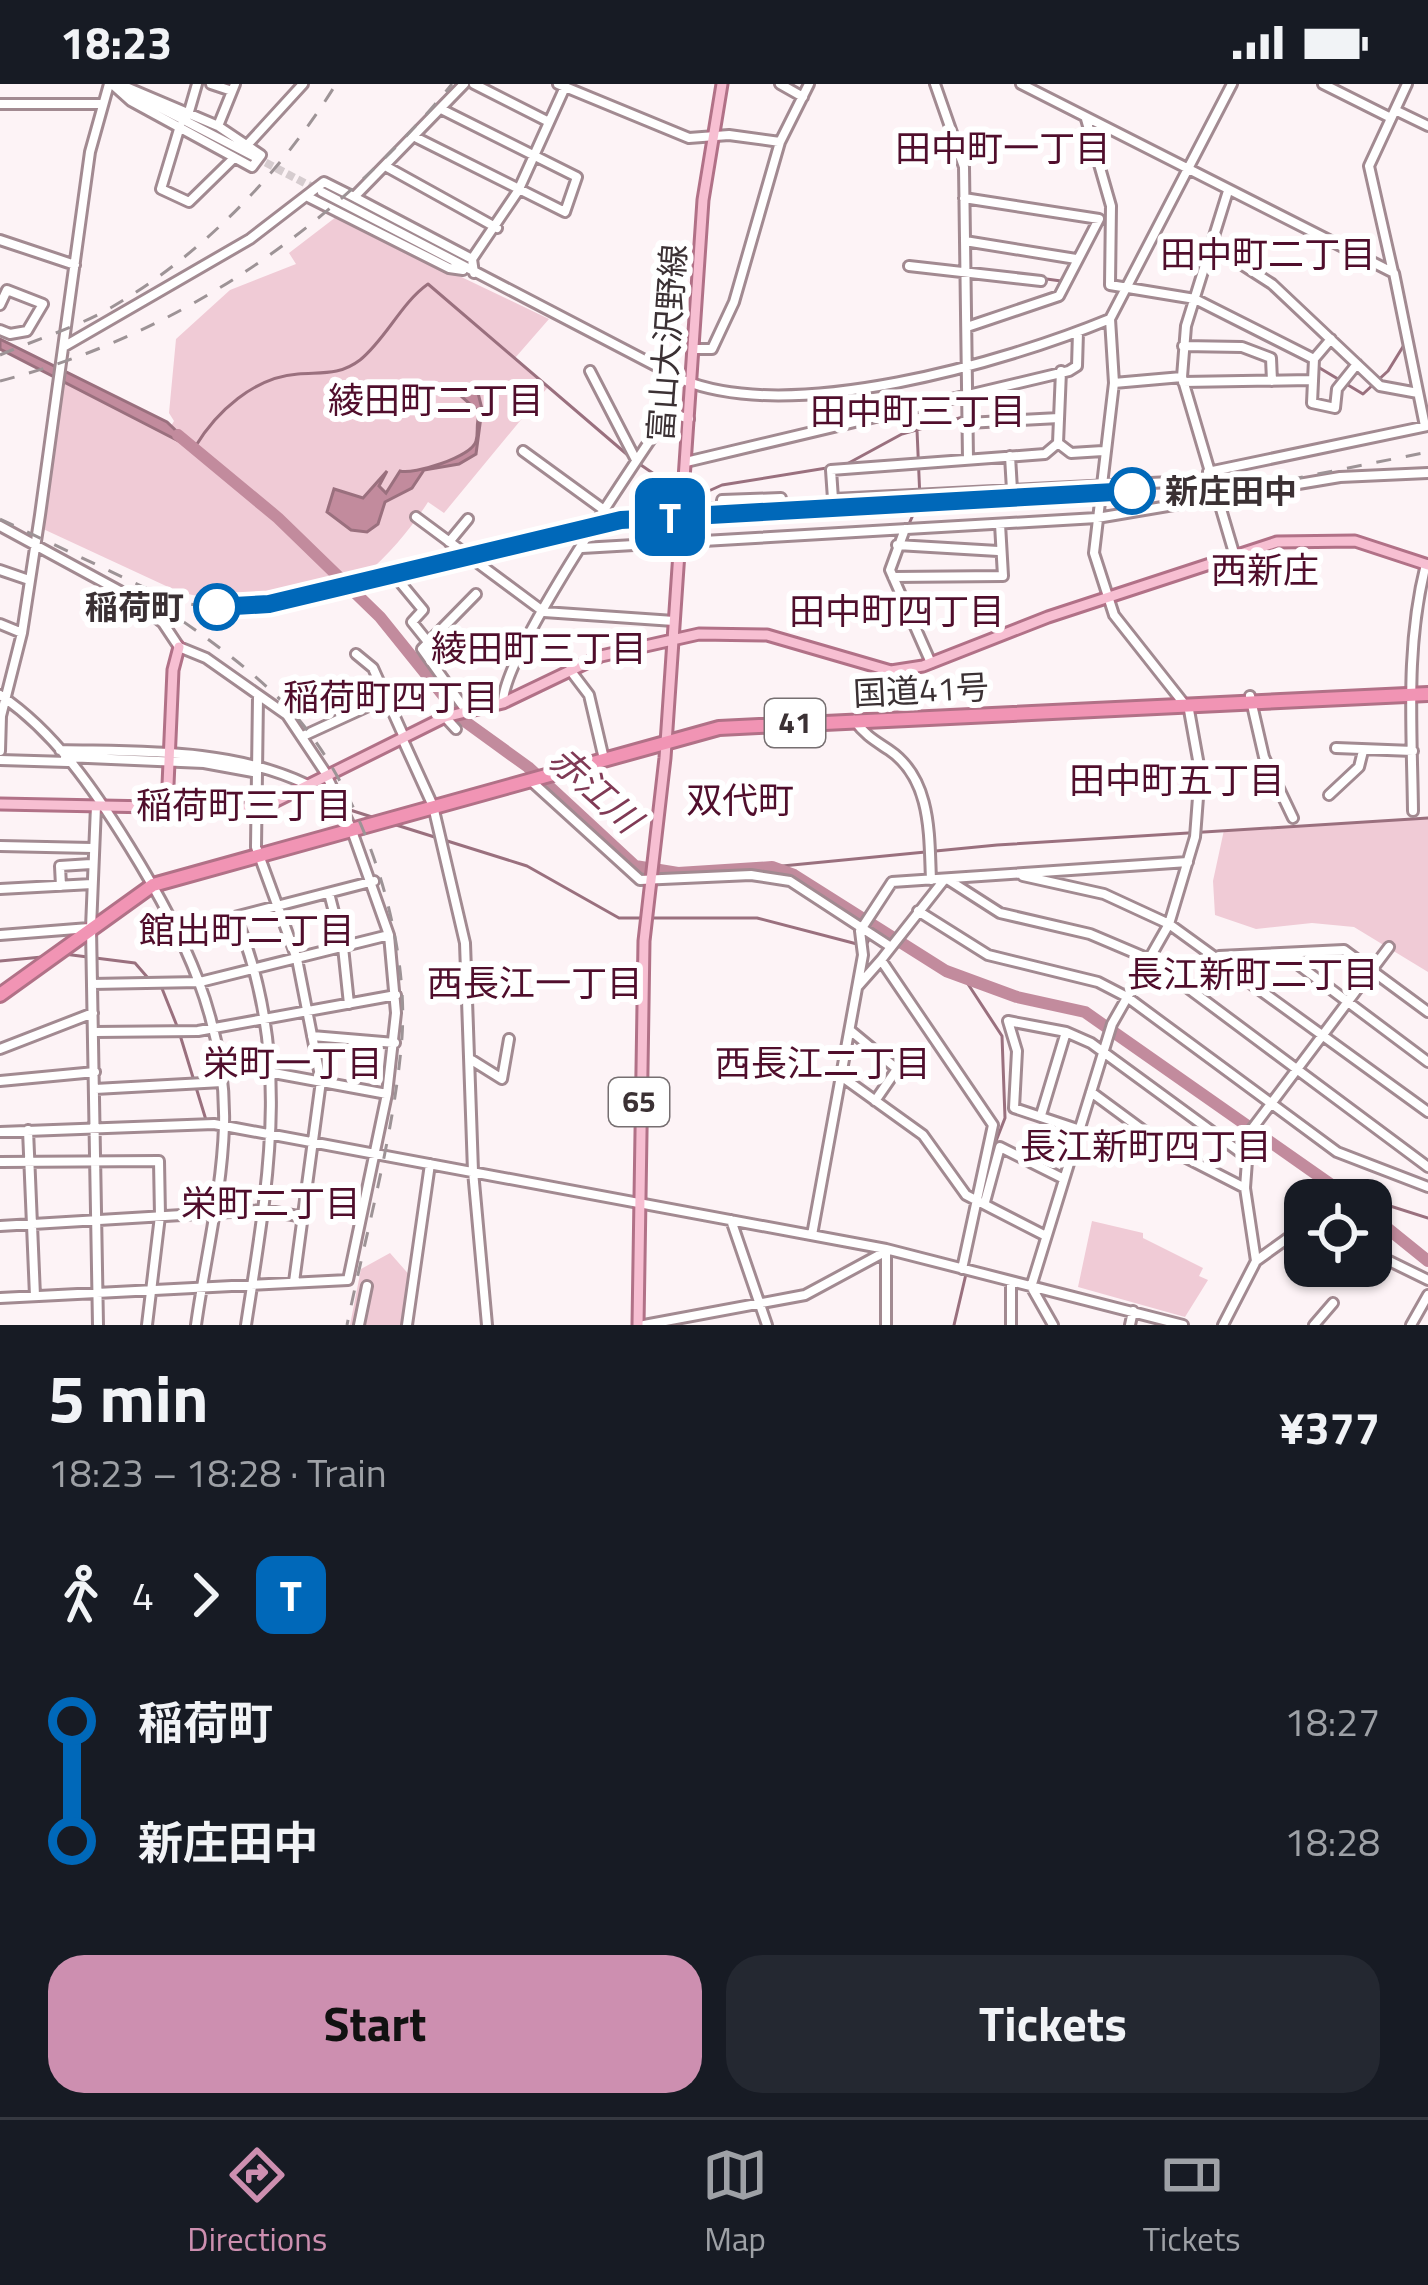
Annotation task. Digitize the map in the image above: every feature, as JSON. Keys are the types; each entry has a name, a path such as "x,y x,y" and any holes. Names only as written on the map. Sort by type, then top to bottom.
{"highway":[{"name":"国道41号","path":"0,995 153,885 719,728 1428,690"}],"main road":[{"name":"富山大沢野線","path":"641,1325 640,996 666,741 703,200 722,84"},
{"path":"0,804 252,811 445,717 502,703 601,656 673,640 753,633 891,671 931,663 1104,598 1277,542 1355,542 1427,564"},
{"path":"166,808 173,670 179,647"}],"street":[{"path":"113,84 102,104 90,152 22,633 0,716 0,755 168,757 254,768 306,784"},
{"path":"113,84 218,126 261,154 252,167 131,101 113,84"},
{"path":"113,84 253,156"},
{"path":"188,115 197,84"},
{"path":"211,84 233,88 218,126"},
{"path":"249,142 303,84"},
{"path":"354,197 464,84"},
{"path":"474,84 549,122"},
{"path":"780,84 803,97"},
{"path":"694,349 712,350 727,320 780,142 809,84"},
{"path":"935,84 964,167 968,459"},
{"path":"1021,84 1394,273"},
{"path":"322,192 693,384 798,394 966,367 1110,319 1130,289 1232,84"},
{"path":"1323,84 1428,126"},
{"path":"1061,371 1058,443 1045,454 831,470 832,499 1209,476 1426,425 1369,166 1407,84"},
{"path":"472,272 472,259 518,191 563,85 689,138 780,142"},
{"path":"0,104 102,104"},
{"path":"416,138 565,212 578,177 443,110"},
{"path":"1086,117 1111,205 1109,285 1195,299 1314,359"},
{"path":"180,126 160,189 189,202 235,158"},
{"path":"387,167 497,228"},
{"path":"64,347 250,239 324,182 472,259"},
{"path":"1228,191 1183,346 1182,380 1234,553"},
{"path":"308,197 449,268 472,272"},
{"path":"964,198 1100,219"},
{"path":"967,327 1059,296 1111,205"},
{"path":"0,239 75,265"},
{"path":"965,241 1076,259"},
{"path":"1213,246 1272,284 1388,391 1418,393"},
{"path":"909,266 1042,281"},
{"path":"0,305 8,290 43,304 27,331 10,334 0,330"},
{"path":"1053,1325 1031,1287 1043,1234 1103,1052 1127,997 1169,924 1188,862 1200,771 1182,703 1104,598 1094,553 1114,383 1110,319"},
{"path":"686,462 1061,371 1077,365 1078,332"},
{"path":"1331,339 1314,359 1312,403 1335,408 1337,388 1358,364"},
{"path":"1183,346 1256,351 1271,358 1272,381"},
{"path":"590,371 637,461"},
{"path":"1114,383 1311,380"},
{"path":"502,703 514,660 669,412 690,419"},
{"path":"967,423 1059,418"},
{"path":"1058,443 1071,453 1103,451"},
{"path":"523,452 604,511"},
{"path":"1010,456 1012,490"},
{"path":"582,548 1097,518 1340,477 1428,473"},
{"path":"682,509 722,508 722,500 781,498"},
{"path":"416,517 544,612 674,621"},
{"path":"449,542 468,520"},
{"path":"893,578 1003,576 1000,524"},
{"path":"0,526 141,604 179,647 206,658 287,715 325,772 374,881 389,935 396,995 387,1094 348,1280 0,1298"},
{"path":"905,530 891,557 893,578 931,663"},
{"path":"897,545 998,551"},
{"path":"1414,811 1410,691 1414,611 1427,564"},
{"path":"0,570 29,580"},
{"path":"399,581 422,610 412,622 428,642"},
{"path":"467,712 422,649 476,594"},
{"path":"0,625 22,633"},
{"path":"356,654 373,668 433,806 465,944 473,1172 488,1325"},
{"path":"570,670 589,695 604,759"},
{"path":"4,697 65,756 100,806 180,931 200,982 220,1063 224,1126 196,1325"},
{"path":"258,697 252,811 259,855 297,959 321,1081 294,1282"},
{"path":"303,736 386,698"},
{"path":"1251,700 1264,758 1293,818"},
{"path":"445,717 456,729"},
{"path":"854,720 874,744 890,751 925,798 931,880"},
{"path":"1336,748 1413,752"},
{"path":"1328,795 1359,767 1363,751"},
{"path":"530,779 624,867 651,880 771,876 808,890 891,947"},
{"path":"98,1325 91,928 92,848 100,806"},
{"path":"0,846 92,848"},
{"path":"812,1235 850,1030 862,925 892,882 1188,862"},
{"path":"61,886 60,866 92,864"},
{"path":"1016,874 1104,894 1169,924 1428,1112"},
{"path":"857,986 945,879"},
{"path":"945,879 1000,913 1090,934 1149,959 1428,1167"},
{"path":"180,931 374,881"},
{"path":"0,889 92,884"},
{"path":"329,893 343,946 349,1004"},
{"path":"918,911 988,955 1098,982 1127,997 1337,1152 1428,1186"},
{"path":"236,917 257,969 273,1072 274,1136 246,1325"},
{"path":"0,935 91,928"},
{"path":"92,984 200,982 389,935"},
{"path":"1256,1261 1245,1188 1249,1133 1389,947"},
{"path":"1217,956 1344,950 1428,1012"},
{"path":"1283,953 1428,1062"},
{"path":"881,960 992,1125 962,1269"},
{"path":"94,1032 214,1028 396,995"},
{"path":"0,1049 93,1013"},
{"path":"1077,1129 1015,1108 1018,1051 1008,1021 1066,1032 1103,1052 1248,1158"},
{"path":"850,1030 897,1069 874,1101"},
{"path":"1040,1115 1066,1032"},
{"path":"312,1036 394,1043"},
{"path":"469,1058 502,1079 509,1039"},
{"path":"220,1063 387,1094"},
{"path":"0,1081 95,1072"},
{"path":"841,1076 922,1136 947,1163 962,1192 1043,1234"},
{"path":"95,1089 222,1082"},
{"path":"1090,1092 1167,1148 1245,1188"},
{"path":"0,1132 224,1126 812,1235 1183,1325"},
{"path":"28,1130 35,1295"},
{"path":"980,1200 1000,1147 1062,1178"},
{"path":"0,1162 159,1161 160,1216 147,1325"},
{"path":"407,1325 430,1164"},
{"path":"0,1226 263,1210 304,1217"},
{"path":"731,1220 767,1325"},
{"path":"1223,1325 1256,1261 1284,1241"},
{"path":"641,1325 805,1295 883,1251"},
{"path":"883,1251 886,1325"},
{"path":"1392,1262 1428,1280"},
{"path":"1011,1282 1011,1325"},
{"path":"359,1325 367,1286"},
{"path":"1412,1325 1428,1295"},
{"path":"1314,1325 1333,1303"},
{"path":"1130,1325 1133,1312"}],"shaded area":[{"path":"336,217 549,319 515,358 548,387 444,513 428,502 383,558 349,584 275,599 222,599 179,592 41,528 64,383 166,434 174,421 169,413 176,339 230,290 296,264 289,253"},
{"path":"0,339 167,422 196,450 0,349"},
{"path":"465,384 476,385 482,409 476,454 459,464 424,470 412,488 385,502 378,524 367,532 351,530 327,512 334,489 363,498 387,471 379,486 386,493 400,471 441,464 472,447 480,413 461,396"},
{"path":"1428,818 1428,972 1354,927 1312,923 1256,929 1215,915 1213,881 1224,830"},
{"path":"1092,1221 1143,1233 1143,1238 1203,1268 1199,1276 1208,1280 1185,1317 1078,1287"},
{"path":"390,1253 412,1278 405,1325 350,1325 361,1269"}],"waterway":[{"path":"969,268 1061,281"},
{"path":"195,447 225,409 252,389 282,377 337,371 360,360 428,284 630,457"},
{"path":"1318,367 1363,394 1388,371 1404,345"},
{"path":"971,375 971,391"},
{"path":"971,402 971,415"},
{"path":"693,498 722,485 845,465 902,434 963,417"},
{"path":"909,524 920,499 917,430"},
{"name":"赤江川","path":"178,435 278,518 380,617 463,720 528,767 635,866 678,873 772,867 794,875 946,971 1017,997 1085,1012 1323,1179"},
{"path":"638,463 676,489"},
{"path":"147,757 186,758"},
{"path":"282,778 338,805"},
{"path":"347,809 372,817"},
{"path":"772,867 997,845 1428,818"},
{"path":"393,824 527,866 619,918 757,918 857,944"},
{"path":"866,945 876,927"},
{"path":"64,954 135,963 148,978"},
{"path":"0,961 42,957"},
{"path":"966,981 1002,1036 1005,1118 989,1159"},
{"path":"161,986 177,1026"},
{"path":"180,1035 206,1120"},
{"path":"968,1265 980,1204"},
{"path":"1392,1207 1428,1218"},
{"name":"赤江川","path":"1392,1232 1428,1261"},
{"path":"954,1325 966,1274"}],"tunnel":[{"path":"255,157 316,189"}],"railway":[{"path":"0,355 99,314 178,262 265,180 336,84"},
{"path":"0,381 130,335 250,268 358,184 452,84"},
{"path":"0,519 173,601 231,611 269,609 555,532 621,520 1213,488 1293,479 1428,452"},
{"path":"159,605 252,674 300,721 323,753 363,829 390,913 402,997 402,1037 387,1145 347,1325"}],"train":[{"name":"T","path":"217,607 244,608 337,590 555,532 621,520 1132,491"}],"place":[{"name":"新庄田中","path":"1132,491"},
{"name":"稲荷町","path":"217,607"}],"district":[{"name":"田中町一丁目","path":"1003,148"},
{"name":"田中町二丁目","path":"1268,254"},
{"name":"綾田町二丁目","path":"436,400"},
{"name":"田中町三丁目","path":"918,411"},
{"name":"西新庄","path":"1265,570"},
{"name":"田中町四丁目","path":"897,611"},
{"name":"綾田町三丁目","path":"539,648"},
{"name":"稲荷町四丁目","path":"391,697"},
{"name":"田中町五丁目","path":"1177,780"},
{"name":"双代町","path":"740,800"},
{"name":"稲荷町三丁目","path":"244,805"},
{"name":"館出町二丁目","path":"247,930"},
{"name":"長江新町二丁目","path":"1253,974"},
{"name":"西長江一丁目","path":"535,983"},
{"name":"栄町一丁目","path":"293,1063"},
{"name":"西長江二丁目","path":"823,1063"},
{"name":"長江新町四丁目","path":"1146,1146"},
{"name":"栄町二丁目","path":"271,1203"}]}
